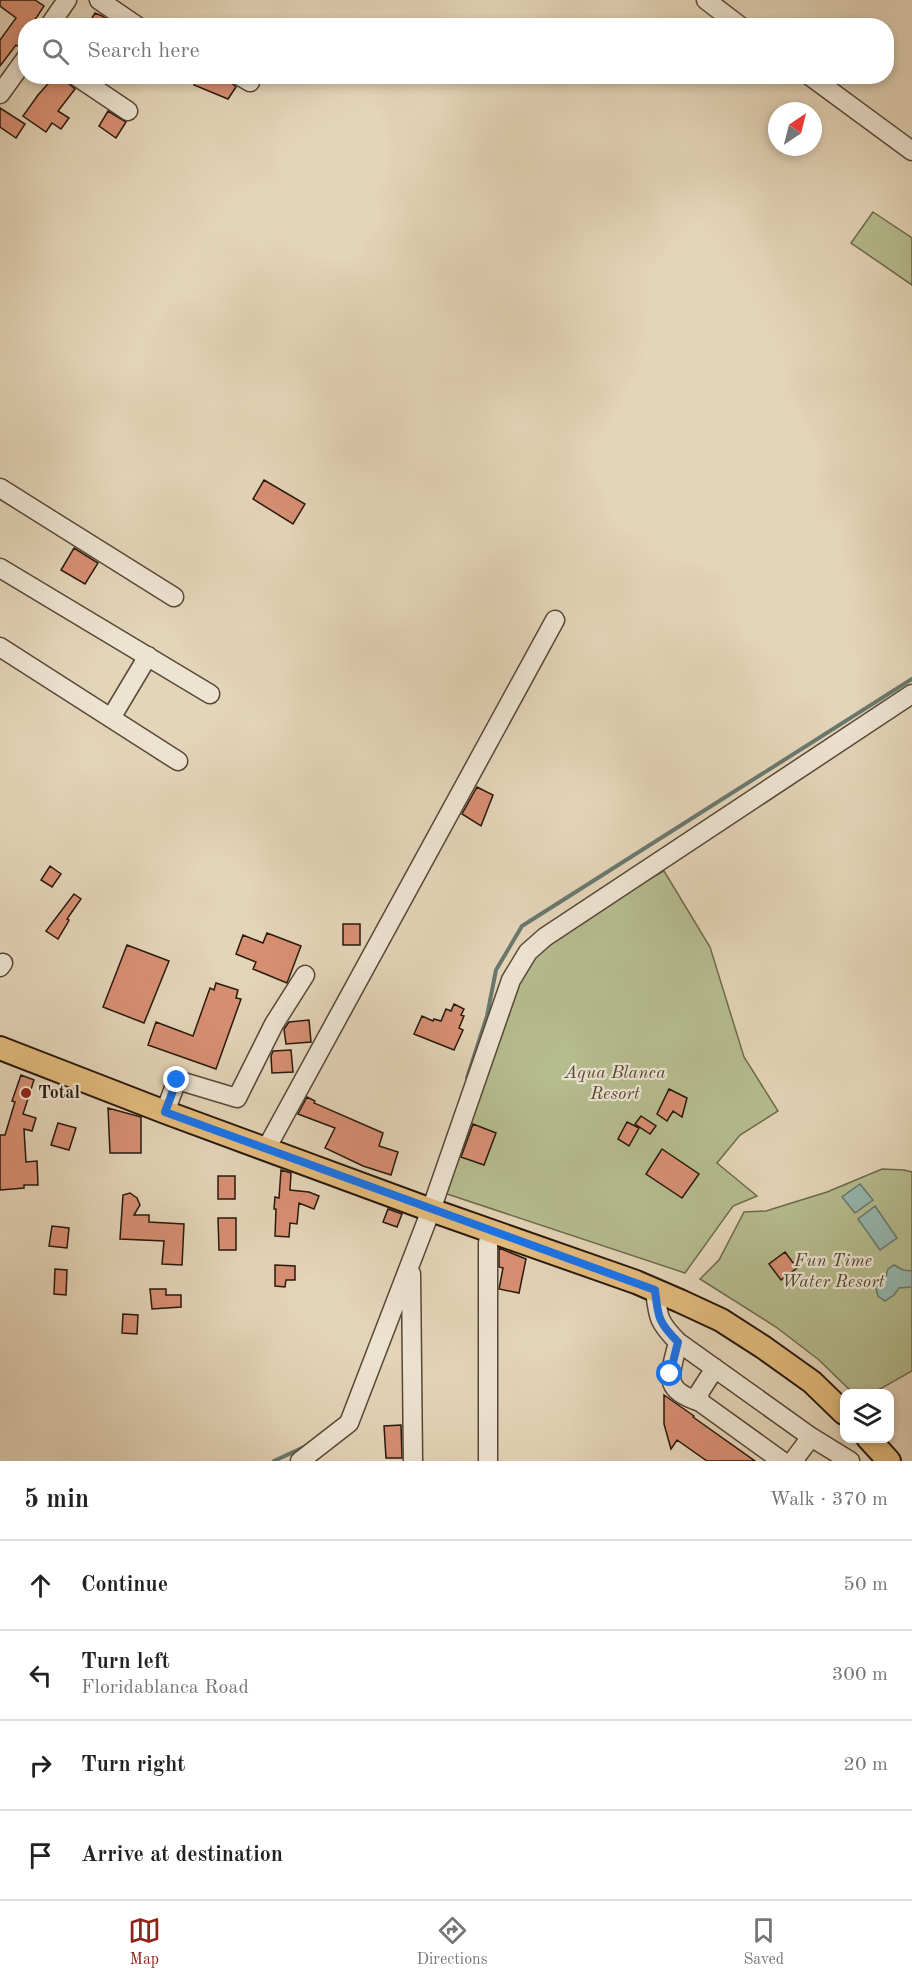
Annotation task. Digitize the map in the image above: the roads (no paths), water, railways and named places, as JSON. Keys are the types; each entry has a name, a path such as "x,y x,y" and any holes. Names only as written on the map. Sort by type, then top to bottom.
{"main road":[{"path":"0,1048 165,1112 655,1290 721,1320 763,1347 812,1382 840,1409"},
{"path":"873,1443 889,1461"}],"street":[{"path":"99,0 125,18"},
{"path":"706,0 730,18"},
{"path":"52,18 58,3"},
{"path":"3,83 18,67"},
{"path":"88,84 128,111"},
{"path":"821,84 912,151"},
{"path":"0,488 174,597"},
{"path":"0,568 210,694"},
{"path":"266,1149 555,620"},
{"path":"0,647 178,761"},
{"path":"111,718 148,656"},
{"path":"300,1461 349,1423 431,1210 511,980 528,952 545,937 912,694"},
{"path":"165,1112 177,1080 237,1098 274,1024 305,975"},
{"path":"488,1461 490,1231"},
{"path":"411,1263 413,1461"},
{"path":"655,1290 659,1318 663,1327 678,1342 811,1437 850,1461"},
{"path":"678,1342 670,1374 676,1391 700,1402 782,1461"},
{"path":"700,1402 699,1393 715,1368"},
{"path":"793,1461 811,1437"}],"water":[{"path":"860,1184 873,1200 855,1213 842,1197"},
{"path":"875,1206 897,1238 880,1250 858,1219"},
{"path":"894,1265 903,1270 912,1271 912,1287 899,1288 885,1301 878,1296 875,1285"}],"waterway":[{"path":"467,1078 487,1016 496,970 522,926 912,679"},
{"path":"274,1461 306,1446"}],"place":[{"name":"Total","path":"26,1093"}],"park label":[{"name":"Aqua Blanca Resort","path":"615,1083"},
{"name":"Fun Time Water Resort","path":"833,1271"}]}
